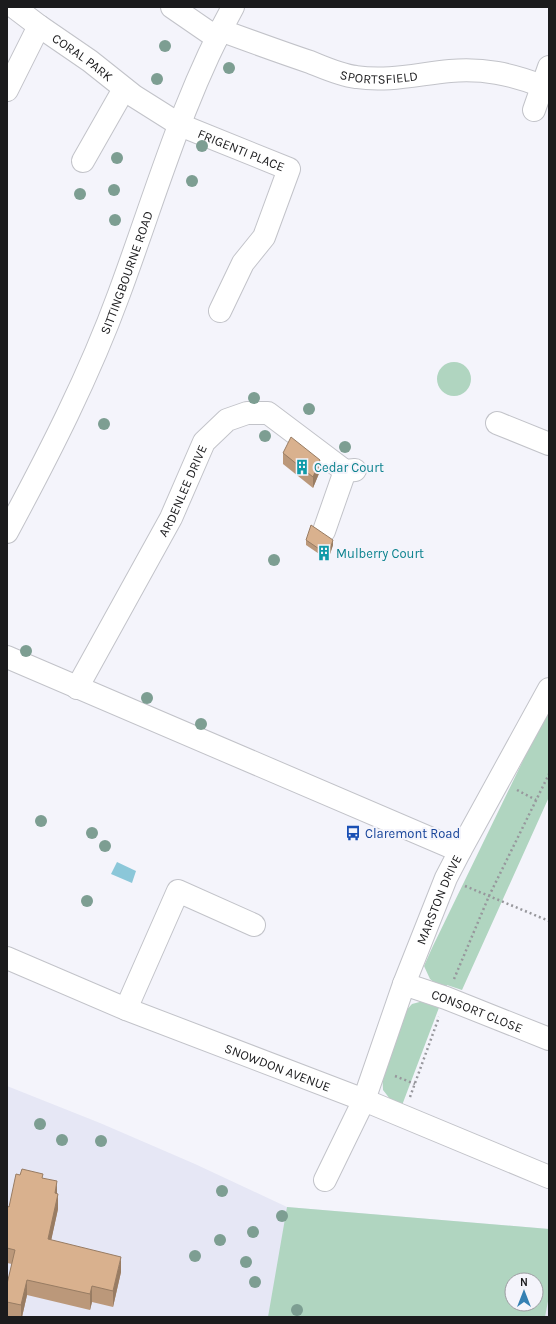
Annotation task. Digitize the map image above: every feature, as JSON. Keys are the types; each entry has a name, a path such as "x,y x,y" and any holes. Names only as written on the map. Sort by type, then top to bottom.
{"main road":[{"name":"CORAL PARK","path":"14,7 90,61 124,89 180,125"},
{"name":"SPORTSFIELD","path":"172,7 219,34 335,72 355,77 377,79 400,78 450,71 477,70 522,78 546,76 534,110"},
{"name":"SITTINGBOURNE ROAD","path":"7,532 85,379 119,295 180,125 219,34 233,7"},
{"name":"CORAL PARK","path":"7,90 39,26"},
{"name":"CORAL PARK","path":"83,161 124,89"},
{"name":"FRIGENTI PLACE","path":"180,125 289,169 264,237 243,263 220,311"},
{"name":"ARDENLEE DRIVE","path":"77,688 171,518 204,442 227,420 247,413 268,413 350,470 324,531"},
{"path":"496,423 549,444"},
{"path":"7,658 460,851"},
{"name":"MARSTON DRIVE","path":"325,1180 364,1100 404,984 446,878 549,689"},
{"path":"126,1009 178,891 254,925"},
{"name":"SNOWDON AVENUE","path":"7,958 126,1009 364,1100 549,1177"},
{"name":"CONSORT CLOSE","path":"404,984 446,998 549,1039"}],"path":[{"path":"403,1116 446,998 488,896 549,774"},
{"path":"446,878 549,921"}],"shaded area":[{"path":"7,1086 100,1123 195,1164 287,1207 549,1229 549,1317 7,1317"}],"green space":[{"path":"451,362 457,362 461,363 468,369 471,379 470,386 464,393 457,396 451,396 447,395 440,389 437,382 437,376 438,372 444,365"},
{"path":"549,707 549,797 462,990 447,985 445,991 430,979 424,966"},
{"path":"427,1000 440,1005 401,1108 390,1099 383,1090 382,1070 402,1015 412,1004"},
{"path":"287,1207 549,1229 549,1296 545,1317 268,1317"}],"water":[{"path":"117,862 136,871 132,883 111,874"}],"building":[{"path":"291,437 320,460 313,477 283,453"},
{"name":"Mulberry Court","path":"311,525 333,540 328,555 306,540"},
{"path":"22,1169 43,1174 42,1178 57,1181 55,1193 58,1194 48,1239 121,1257 113,1291 92,1286 90,1294 27,1280 21,1305 7,1302 7,1284 15,1250 7,1248 7,1206 9,1207 16,1174 20,1175"}],"place":[{"name":"Cedar Court","path":"302,467"},
{"name":"Mulberry Court","path":"324,553"},
{"name":"Claremont Road","path":"353,833"}]}
